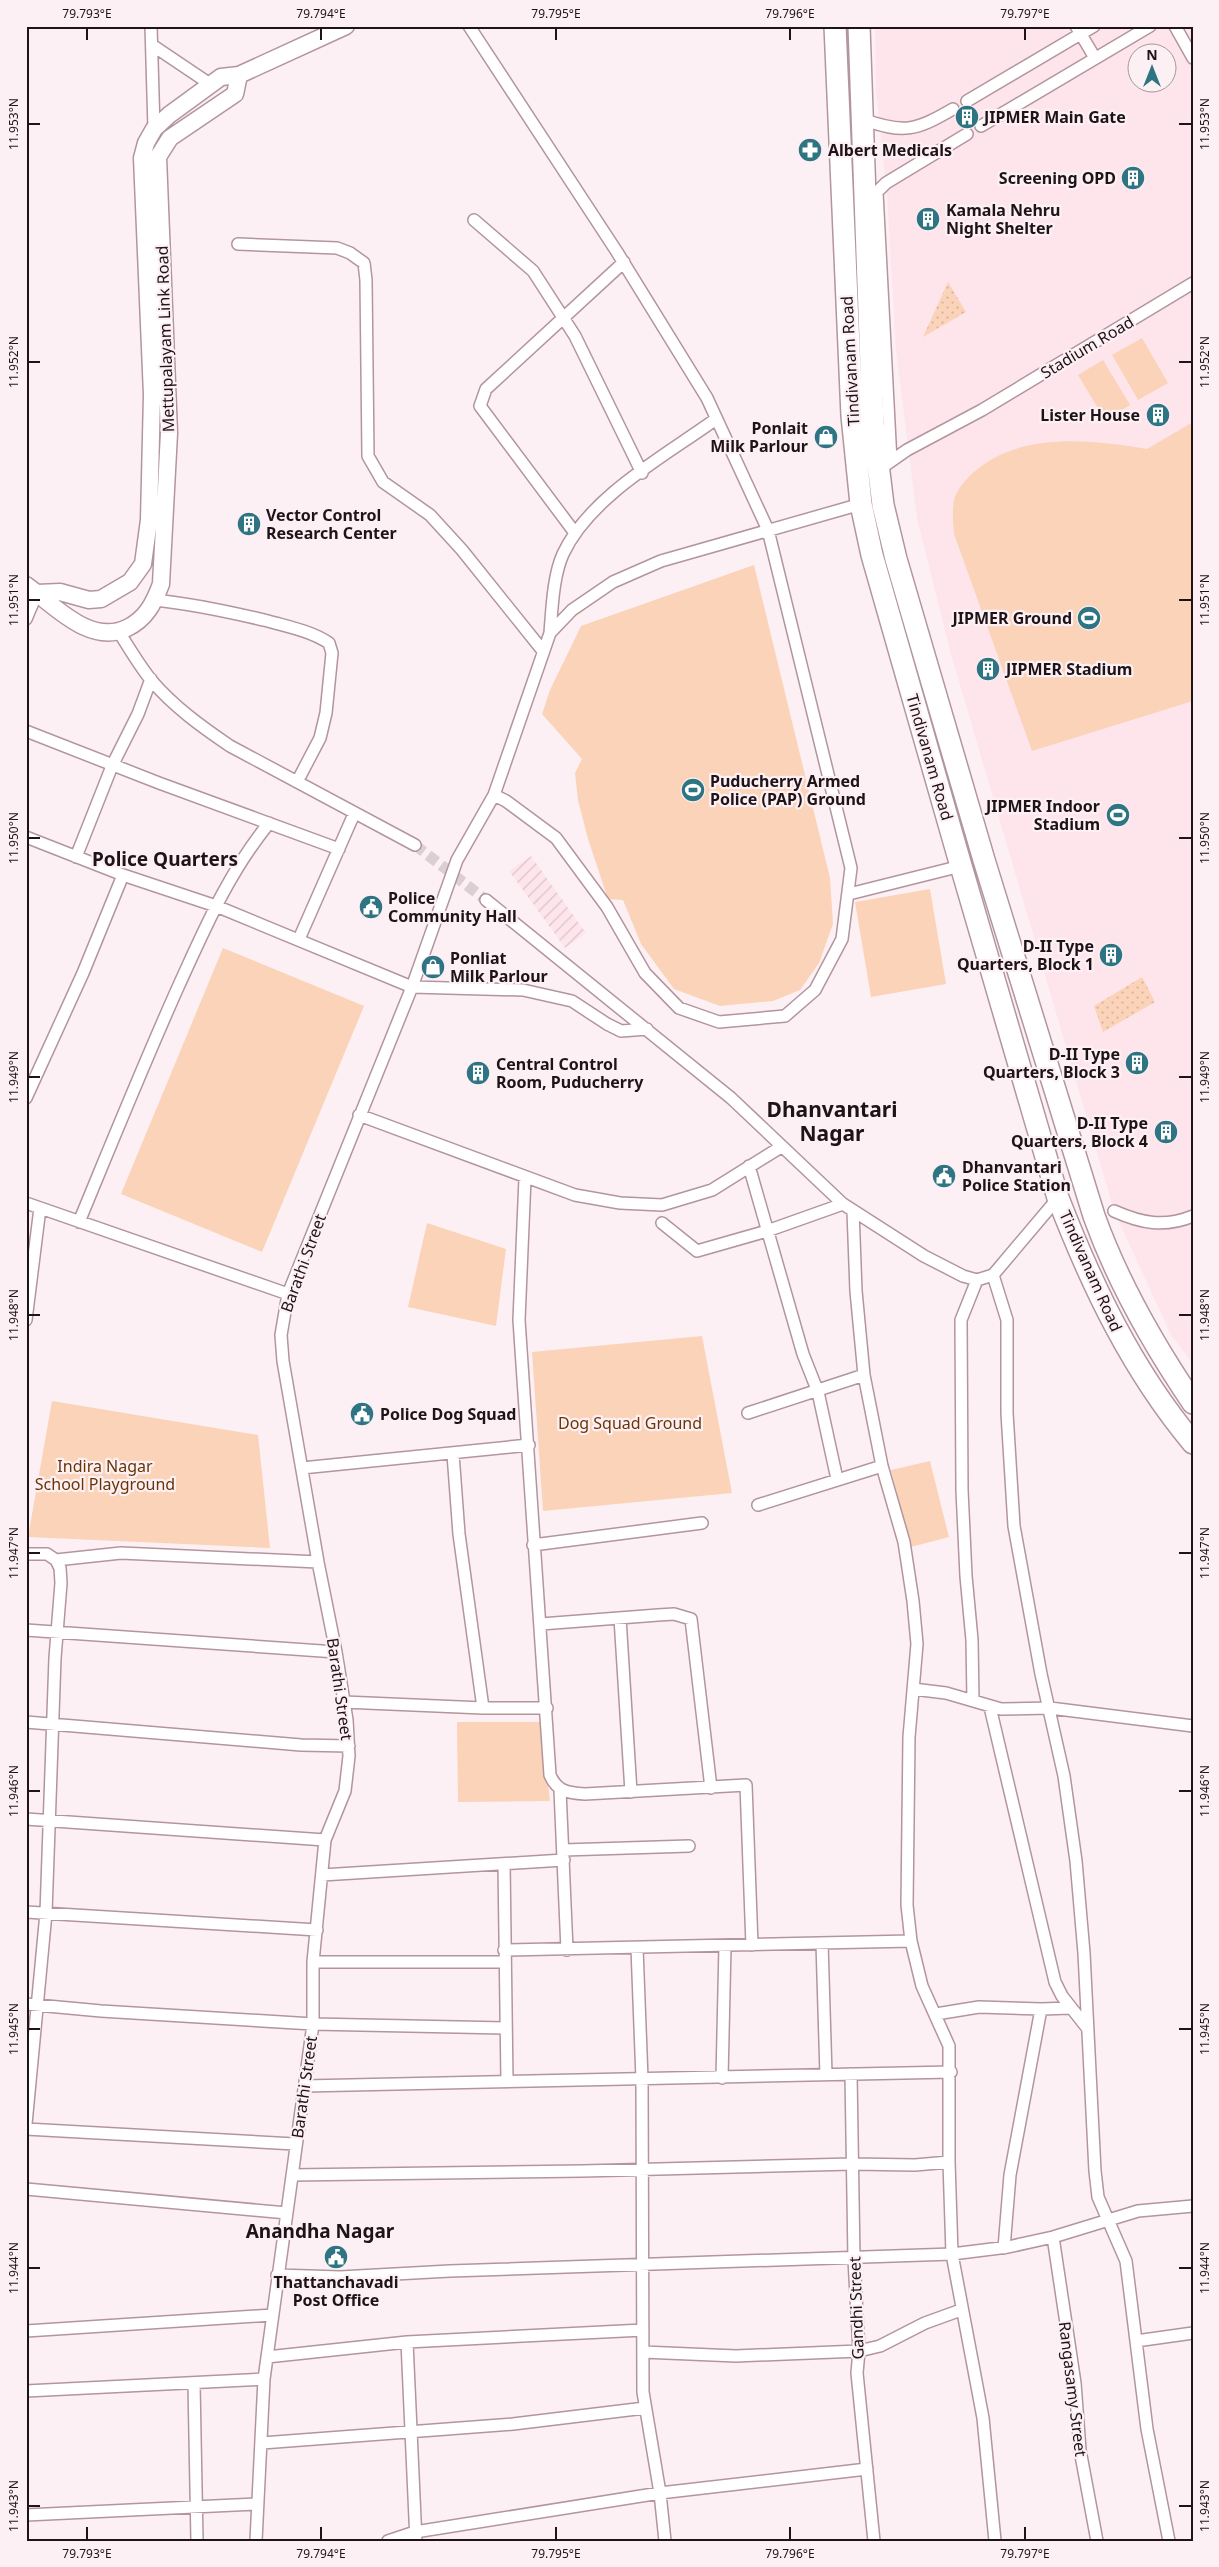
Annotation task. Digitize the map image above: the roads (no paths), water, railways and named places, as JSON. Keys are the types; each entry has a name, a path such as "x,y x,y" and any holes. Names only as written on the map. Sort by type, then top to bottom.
{"highway":[{"name":"Tindivanam Road","path":"835,26 852,416 861,504 872,555 1058,1198 1081,1256 1130,1355 1171,1416 1193,1443"},
{"path":"859,26 873,423 884,466 896,560 984,860 1102,1241 1158,1352 1193,1403"},
{"path":"961,866 984,860"}],"street":[{"path":"151,26 154,130"},
{"path":"32,589 60,592 89,600 101,599 130,582 143,564 149,520 152,395 142,158 146,143 154,130 182,104 221,77 239,75 346,26"},
{"path":"469,26 624,262 707,398 768,530 851,868 842,939 815,990 785,1016 720,1022 679,1008 645,972 607,908 556,838 506,801 494,795"},
{"path":"967,101 1078,30 1094,26"},
{"path":"982,126 1150,26"},
{"path":"1175,26 1193,58"},
{"path":"1078,30 1095,58"},
{"path":"152,45 210,84"},
{"name":"Mettupalayam Link Road","path":"118,632 146,615 155,600 161,584 169,433 158,157 170,138 235,94 239,75"},
{"path":"862,118 880,125 911,129 923,126 953,109"},
{"path":"884,466 877,192 886,183 967,134"},
{"path":"474,220 533,272 575,336 642,472"},
{"path":"238,244 337,248 350,253 364,263 366,280 368,456 383,482 430,515 462,550 543,651"},
{"path":"575,533 480,406 486,389 624,262"},
{"name":"Stadium Road","path":"884,466 907,450 982,410 1193,283"},
{"path":"550,633 552,603 562,556 575,533 601,502 716,419"},
{"path":"550,633 572,610 613,582 661,561 861,504"},
{"path":"26,619 32,589"},
{"path":"32,589 73,620 96,632 118,632 151,679 178,708 230,746 415,845"},
{"path":"155,600 197,605 232,612 302,631 329,643 332,653 326,713 320,738 297,782"},
{"name":"Barathi Street","path":"256,2541 264,2379 313,2024 314,1962 326,1840 345,1791 349,1746 336,1652 288,1393 281,1335 288,1294 412,987 456,860 494,795 550,633"},
{"path":"76,857 112,766 138,714 151,679"},
{"path":"26,731 112,766 339,849"},
{"path":"299,939 354,814"},
{"path":"79,1222 150,1048 216,906 244,853 269,823"},
{"path":"26,837 123,875 216,906 412,987 523,990 572,1001 621,1031 647,1029"},
{"path":"849,894 961,866"},
{"path":"26,1098 83,972 123,875"},
{"path":"486,900 731,1098 843,1204 931,1259 963,1276 977,1280 993,1275 1058,1198"},
{"path":"359,1115 575,1195 620,1203 662,1205 712,1190 781,1147"},
{"path":"749,1166 803,1354 818,1392 836,1479"},
{"path":"525,1178 519,1320 529,1445 533,1545 547,1708 550,1775 554,1784 560,1790 585,1794 746,1785 752,1945"},
{"path":"26,1203 288,1294"},
{"path":"662,1223 697,1250 767,1231 843,1204"},
{"path":"26,1320 40,1208"},
{"path":"853,1211 856,1291 864,1375 882,1466 904,1542 914,1601 917,1644 909,1737 907,1905 911,1941 922,1986 949,2046 949,2162 952,2254 961,2310 983,2418 995,2541"},
{"path":"1114,1211 1134,1219 1163,1224 1177,1223 1193,1216"},
{"path":"993,1275 1007,1320 1007,1413 1014,1526 1041,1674 1064,1776 1076,1861 1088,2030 1094,2172 1098,2197 1110,2220 1126,2261 1147,2429 1169,2541"},
{"path":"973,1700 972,1640 966,1576 962,1490 961,1320 977,1280"},
{"path":"748,1413 818,1392 864,1375"},
{"path":"302,1468 529,1445"},
{"path":"453,1454 459,1534 483,1708"},
{"path":"758,1505 882,1466"},
{"path":"533,1545 702,1523"},
{"path":"56,1560 121,1553 318,1562"},
{"path":"26,1554 47,1554 56,1560 60,1568 61,1583 48,1820 46,1913 31,2004 26,2124"},
{"path":"540,1624 674,1614 691,1620 711,1788"},
{"path":"620,1618 631,1792"},
{"path":"26,1630 336,1652"},
{"path":"914,1689 946,1693 973,1700 990,1707 1050,1708 1193,1726"},
{"path":"344,1702 483,1708 547,1708"},
{"path":"990,1707 1055,1982 1071,2008 1088,2030"},
{"path":"26,1722 53,1726 301,1745 349,1746"},
{"path":"560,1790 567,1950"},
{"path":"26,1819 326,1840"},
{"path":"322,1875 504,1864 564,1855 689,1846"},
{"path":"504,1864 506,2081"},
{"path":"26,1912 317,1930"},
{"path":"504,1950 911,1941"},
{"path":"822,1942 826,2075"},
{"path":"722,2078 725,1946"},
{"path":"637,1948 642,2080 641,2168 645,2408 660,2493 665,2541"},
{"path":"314,1962 504,1962"},
{"path":"31,2004 110,2012 313,2024 505,2028"},
{"path":"936,2014 979,2007 1041,2010 1071,2008"},
{"path":"1004,2248 1010,2175 1041,2010"},
{"path":"305,2086 950,2072"},
{"name":"Gandhi Street","path":"851,2074 854,2259 859,2351 857,2374 874,2541"},
{"path":"26,2129 295,2144"},
{"path":"292,2174 582,2171 852,2164 915,2165 949,2162"},
{"path":"26,2189 286,2213"},
{"path":"277,2275 340,2277 643,2264 854,2259 952,2254 1004,2248 1052,2237 1138,2212 1193,2206"},
{"name":"Rangasamy Street","path":"1052,2237 1075,2384 1080,2450 1097,2541"},
{"path":"643,2352 736,2356 859,2351 880,2346 925,2323 961,2310"},
{"path":"26,2331 272,2315"},
{"path":"267,2358 407,2342 644,2330"},
{"path":"1136,2341 1193,2333"},
{"path":"407,2342 415,2536"},
{"path":"26,2391 264,2379"},
{"path":"194,2384 197,2541"},
{"path":"262,2444 412,2434 645,2408"},
{"path":"388,2541 660,2493 867,2469"},
{"path":"26,2515 258,2504"}],"tunnel":[{"path":"415,845 486,900"}],"place":[{"name":"JIPMER Main Gate","path":"967,117"},
{"name":"Albert Medicals","path":"810,150"},
{"name":"Screening OPD","path":"1133,178"},
{"name":"Kamala Nehru Night Shelter","path":"928,219"},
{"name":"Lister House","path":"1158,415"},
{"name":"Ponlait Milk Parlour","path":"826,437"},
{"name":"Vector Control Research Center","path":"249,524"},
{"name":"JIPMER Ground","path":"1089,618"},
{"name":"JIPMER Stadium","path":"988,669"},
{"name":"Puducherry Armed Police (PAP) Ground","path":"693,790"},
{"name":"JIPMER Indoor Stadium","path":"1118,815"},
{"name":"Police Community Hall","path":"371,907"},
{"name":"D-II Type Quarters, Block 1","path":"1111,955"},
{"name":"Ponliat Milk Parlour","path":"433,967"},
{"name":"D-II Type Quarters, Block 3","path":"1137,1063"},
{"name":"Central Control Room, Puducherry","path":"478,1073"},
{"name":"D-II Type Quarters, Block 4","path":"1166,1132"},
{"name":"Dhanvantari Police Station","path":"944,1176"},
{"name":"Police Dog Squad","path":"362,1414"},
{"name":"Thattanchavadi Post Office","path":"336,2257"}],"district":[{"name":"Police Quarters","path":"165,859"},
{"name":"Dhanvantari Nagar","path":"832,1122"},
{"name":"Anandha Nagar","path":"320,2231"}],"park label":[{"name":"Dog Squad Ground","path":"630,1423"},
{"name":"Indira Nagar School Playground","path":"105,1475"}]}
